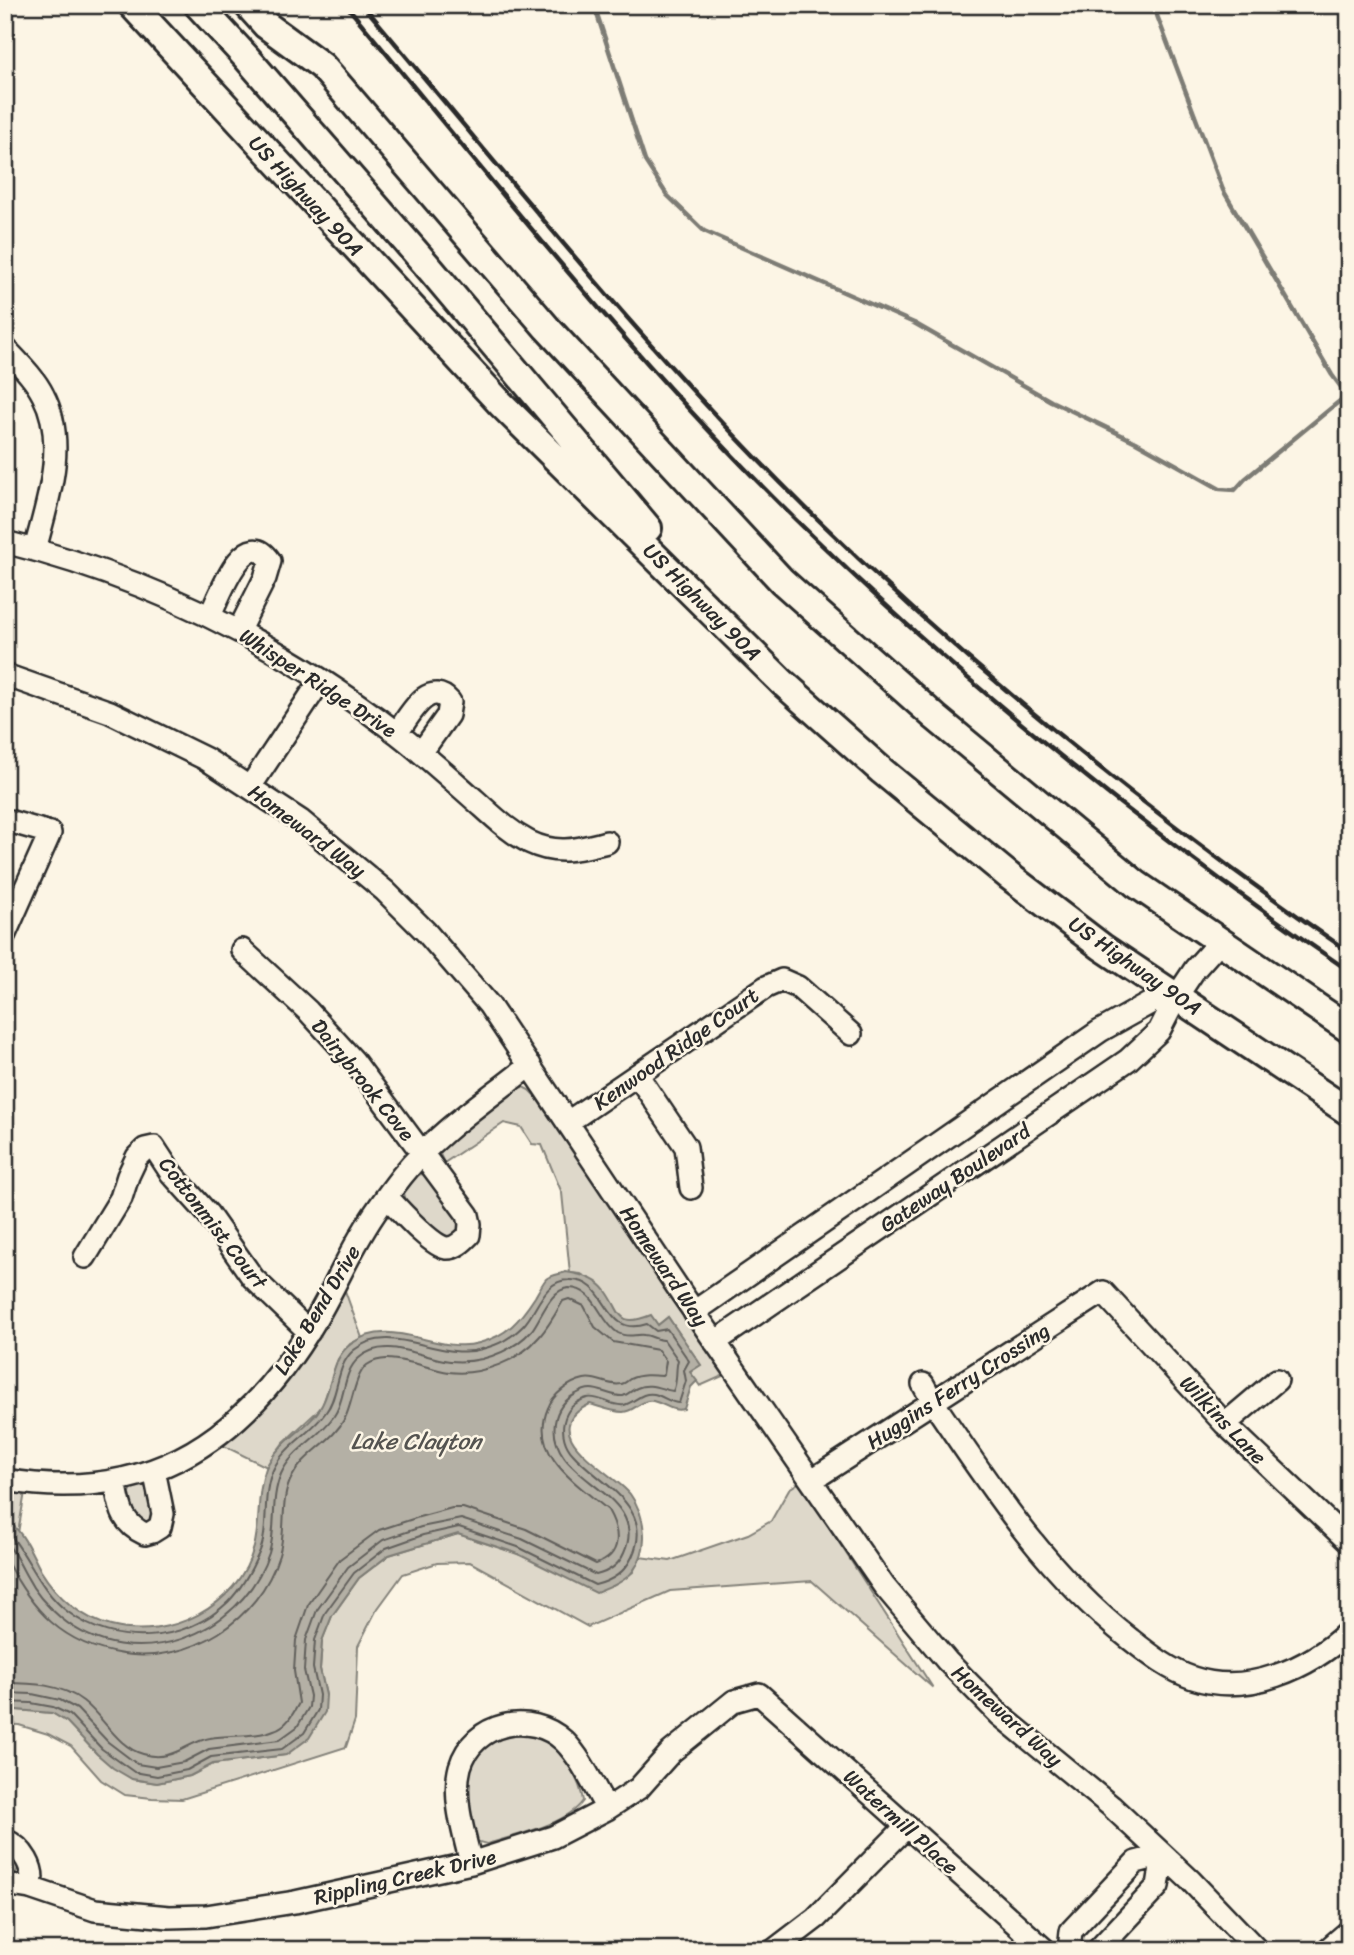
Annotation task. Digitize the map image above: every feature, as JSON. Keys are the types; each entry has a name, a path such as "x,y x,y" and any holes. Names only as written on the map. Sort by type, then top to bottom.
{"main road":[{"name":"US Highway 90A","path":"132,5 501,404 782,682 882,771 1009,876 1102,947 1349,1112"},
{"path":"198,5 431,270 636,513 720,620"},
{"path":"247,5 266,25 322,66"},
{"path":"272,5 547,328 782,581 935,718 1136,884 1349,1029"}],"street":[{"path":"5,348 24,368 44,396 53,429 52,483 35,549"},
{"name":"Whisper Ridge Drive","path":"5,542 35,549 155,590 239,631 321,680 397,733 502,825 531,843 565,852 607,842"},
{"path":"210,616 241,556 251,550 259,550 270,561 265,578 239,631"},
{"name":"Homeward Way","path":"5,675 110,712 206,760 301,821 410,916 472,985 530,1065 694,1312 884,1586 947,1661 999,1715 1111,1806 1257,1950"},
{"path":"250,787 321,680"},
{"path":"397,733 426,695 437,693 444,696 450,702 449,715 421,753"},
{"path":"5,820 50,833 5,934"},
{"name":"Gateway Boulevard","path":"715,1342 1128,1060 1159,1031 1195,969 1220,941"},
{"name":"Dairybrook Cove","path":"242,950 308,1011 353,1060 421,1153"},
{"name":"Kenwood Ridge Court","path":"568,1122 766,987 782,980 798,987 851,1034"},
{"name":"Gateway Boulevard","path":"694,1312 1100,1031 1161,997 1177,996"},
{"name":"Lake Bend Drive","path":"5,1480 89,1486 115,1481 154,1469 202,1447 234,1424 262,1397 309,1332 363,1231 421,1153 530,1065"},
{"path":"638,1076 686,1147 691,1188"},
{"name":"Cottonmist Court","path":"85,1257 121,1198 137,1157 145,1149 154,1147 208,1214 253,1278 309,1332"},
{"path":"387,1197 434,1242 445,1248 461,1243 469,1235 468,1215 421,1153"},
{"name":"Huggins Ferry Crossing","path":"812,1480 928,1393 1103,1292"},
{"name":"Wilkins Lane","path":"1103,1292 1225,1424 1349,1542"},
{"path":"1225,1424 1277,1380"},
{"path":"928,1393 997,1496 1053,1566 1113,1626 1177,1672 1194,1679 1213,1682 1251,1682 1299,1665 1321,1653 1349,1631"},
{"path":"115,1481 121,1511 129,1525 145,1534 152,1532 160,1527 163,1514 154,1469"},
{"name":"Rippling Creek Drive","path":"5,1884 30,1888 95,1910 169,1917 205,1916 295,1902 471,1863 553,1837 607,1809 639,1788 671,1752 734,1700 759,1694"},
{"name":"Watermill Place","path":"759,1694 1045,1950"},
{"path":"471,1863 457,1786 460,1766 468,1750 494,1728 511,1723 531,1723 550,1730 565,1742 577,1758 607,1809"},
{"path":"774,1950 816,1918 906,1827"},
{"path":"5,1840 15,1844 31,1867 30,1888"},
{"path":"1069,1950 1071,1931 1136,1862 1163,1855 1157,1886 1098,1950"},
{"path":"1327,1950 1349,1931"}],"shaded area":[{"path":"523,1087 535,1096 727,1374 700,1386 690,1372 700,1365 668,1317 658,1325 626,1320 617,1312 605,1290 581,1274 570,1273 562,1193 542,1145 532,1144 521,1127 504,1123 444,1163 438,1150 514,1088"},
{"path":"427,1175 461,1217 460,1236 450,1240 444,1237 421,1220 409,1205 404,1190 413,1177"},
{"path":"344,1288 362,1338 350,1344 338,1359 322,1407 283,1443 267,1467 218,1443 258,1413 290,1377"},
{"path":"147,1482 159,1508 148,1525 133,1514 129,1495 133,1485"},
{"path":"800,1482 933,1688 812,1581 670,1591 588,1627 470,1562 437,1563 403,1574 376,1611 358,1646 355,1720 346,1747 182,1799 152,1798 125,1795 101,1780 71,1746 48,1734 19,1725 5,1724 5,1709 52,1713 67,1722 97,1754 132,1779 157,1783 190,1776 213,1764 285,1755 326,1695 320,1669 322,1641 332,1616 359,1578 389,1555 458,1534 613,1586 633,1572 640,1557 670,1561 748,1534 771,1521 789,1489"},
{"path":"5,1489 25,1492 13,1562 5,1567"},
{"path":"500,1729 548,1737 575,1775 583,1801 565,1817 553,1823 487,1844 472,1837 466,1820 466,1758"},
{"path":"5,1848 19,1865 16,1873 5,1875"}],"water":[{"name":"Lake Clayton","path":"566,1272 582,1275 598,1283 621,1316 626,1319 640,1319 651,1315 658,1325 668,1317 701,1365 690,1372 697,1381 691,1387 684,1409 672,1409 653,1401 623,1412 590,1404 574,1415 569,1427 572,1439 581,1452 630,1494 640,1512 644,1532 642,1553 633,1571 626,1578 596,1593 516,1553 458,1534 389,1555 359,1578 332,1616 322,1641 320,1669 326,1695 325,1712 309,1738 286,1755 213,1764 190,1776 157,1783 132,1779 113,1768 67,1722 52,1713 5,1709 5,1519 22,1536 54,1589 90,1618 111,1626 133,1629 156,1628 198,1615 233,1587 246,1568 256,1537 266,1468 278,1450 317,1413 344,1350 367,1336 382,1333 447,1344 463,1345 489,1340 518,1320 546,1279"}],"waterway":[{"path":"594,5 645,161 667,195 704,231 914,323 1051,401 1136,442 1220,489 1235,490 1347,395"},
{"path":"1153,5 1223,190 1332,375 1349,398"}],"railway":[{"path":"346,5 619,332 794,518 925,640 1061,757 1203,867 1349,971"},
{"path":"363,5 524,197 689,387 746,448 868,568 1067,741 1206,849 1349,952"}]}
